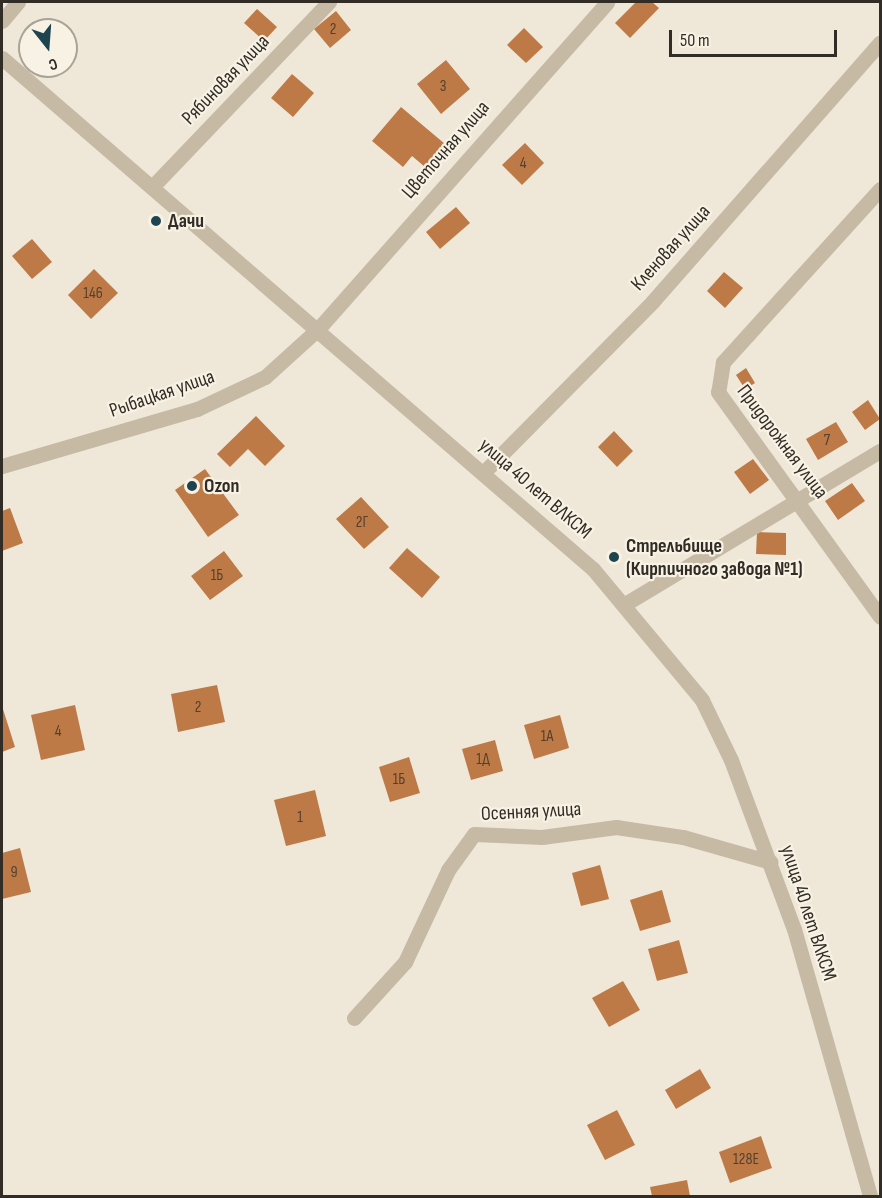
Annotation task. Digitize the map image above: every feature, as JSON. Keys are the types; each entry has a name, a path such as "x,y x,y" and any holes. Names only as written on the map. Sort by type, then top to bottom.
{"street":[{"path":"2,21 18,2"},
{"name":"Рябиновая улица","path":"153,186 329,2"},
{"name":"Цветочная улица","path":"319,328 607,2"},
{"name":"Кленовая улица","path":"484,472 653,301 880,43"},
{"name":"улица 40 лет ВЛКСМ","path":"2,58 319,328 593,569 625,604 702,700 771,862 870,1197"},
{"name":"Придорожная улица","path":"880,189 723,362 718,392 802,502 880,617"},
{"name":"Рыбацкая улица","path":"2,466 197,409 265,377 319,328"},
{"path":"625,604 715,546 802,502 880,451"},
{"name":"Осенняя улица","path":"354,1018 405,963 448,870 474,834 542,837 616,827 683,837 771,862"}],"building":[{"path":"636,2 652,2 659,8 630,38 615,23"},
{"path":"257,9 277,27 264,41 244,23"},
{"path":"336,11 351,30 330,48 314,29"},
{"path":"524,28 543,47 526,63 507,45"},
{"path":"446,60 470,89 441,114 417,84"},
{"path":"292,74 314,93 293,117 271,98"},
{"path":"401,107 445,144 425,167 412,156 403,167 372,141"},
{"path":"525,143 544,163 522,185 502,165"},
{"path":"456,207 470,223 440,249 426,232"},
{"path":"32,239 52,262 32,279 12,256"},
{"path":"94,269 118,293 91,319 68,295"},
{"path":"724,272 743,288 725,308 707,291"},
{"path":"746,368 755,383 745,389 736,375"},
{"path":"868,400 880,419 865,430 852,412"},
{"path":"256,416 285,446 265,466 248,449 230,467 217,454"},
{"path":"836,422 848,442 818,460 806,439"},
{"path":"614,431 633,451 617,467 598,447"},
{"path":"753,459 769,480 750,494 734,472"},
{"path":"205,469 239,515 208,537 175,490"},
{"path":"852,483 865,501 838,520 825,501"},
{"path":"361,497 389,527 364,549 336,519"},
{"path":"10,508 23,543 2,551 2,511"},
{"path":"757,532 786,533 786,555 756,554"},
{"path":"407,548 440,577 422,598 389,568"},
{"path":"224,551 243,576 210,600 191,576"},
{"path":"217,685 225,722 178,732 171,694"},
{"path":"75,705 85,750 41,760 31,715"},
{"path":"2,706 15,747 2,752"},
{"path":"560,715 569,748 534,759 524,725"},
{"path":"495,740 503,771 471,780 462,749"},
{"path":"409,757 420,793 390,802 379,767"},
{"path":"315,790 326,836 286,846 274,800"},
{"path":"20,848 31,892 2,899 2,853"},
{"path":"600,865 609,899 581,906 572,873"},
{"path":"662,890 671,922 640,931 630,900"},
{"path":"679,940 688,973 657,981 648,949"},
{"path":"623,981 640,1010 609,1027 592,998"},
{"path":"700,1069 711,1088 676,1109 665,1090"},
{"path":"617,1110 635,1145 605,1160 587,1125"},
{"path":"761,1136 772,1168 730,1183 719,1152"},
{"path":"687,1180 690,1196 652,1196 650,1187"}],"place":[{"name":"Дачи","path":"156,221"},
{"name":"Ozon","path":"192,486"},
{"name":"Стрельбище (Кирпичного завода №1)","path":"614,557"}]}
